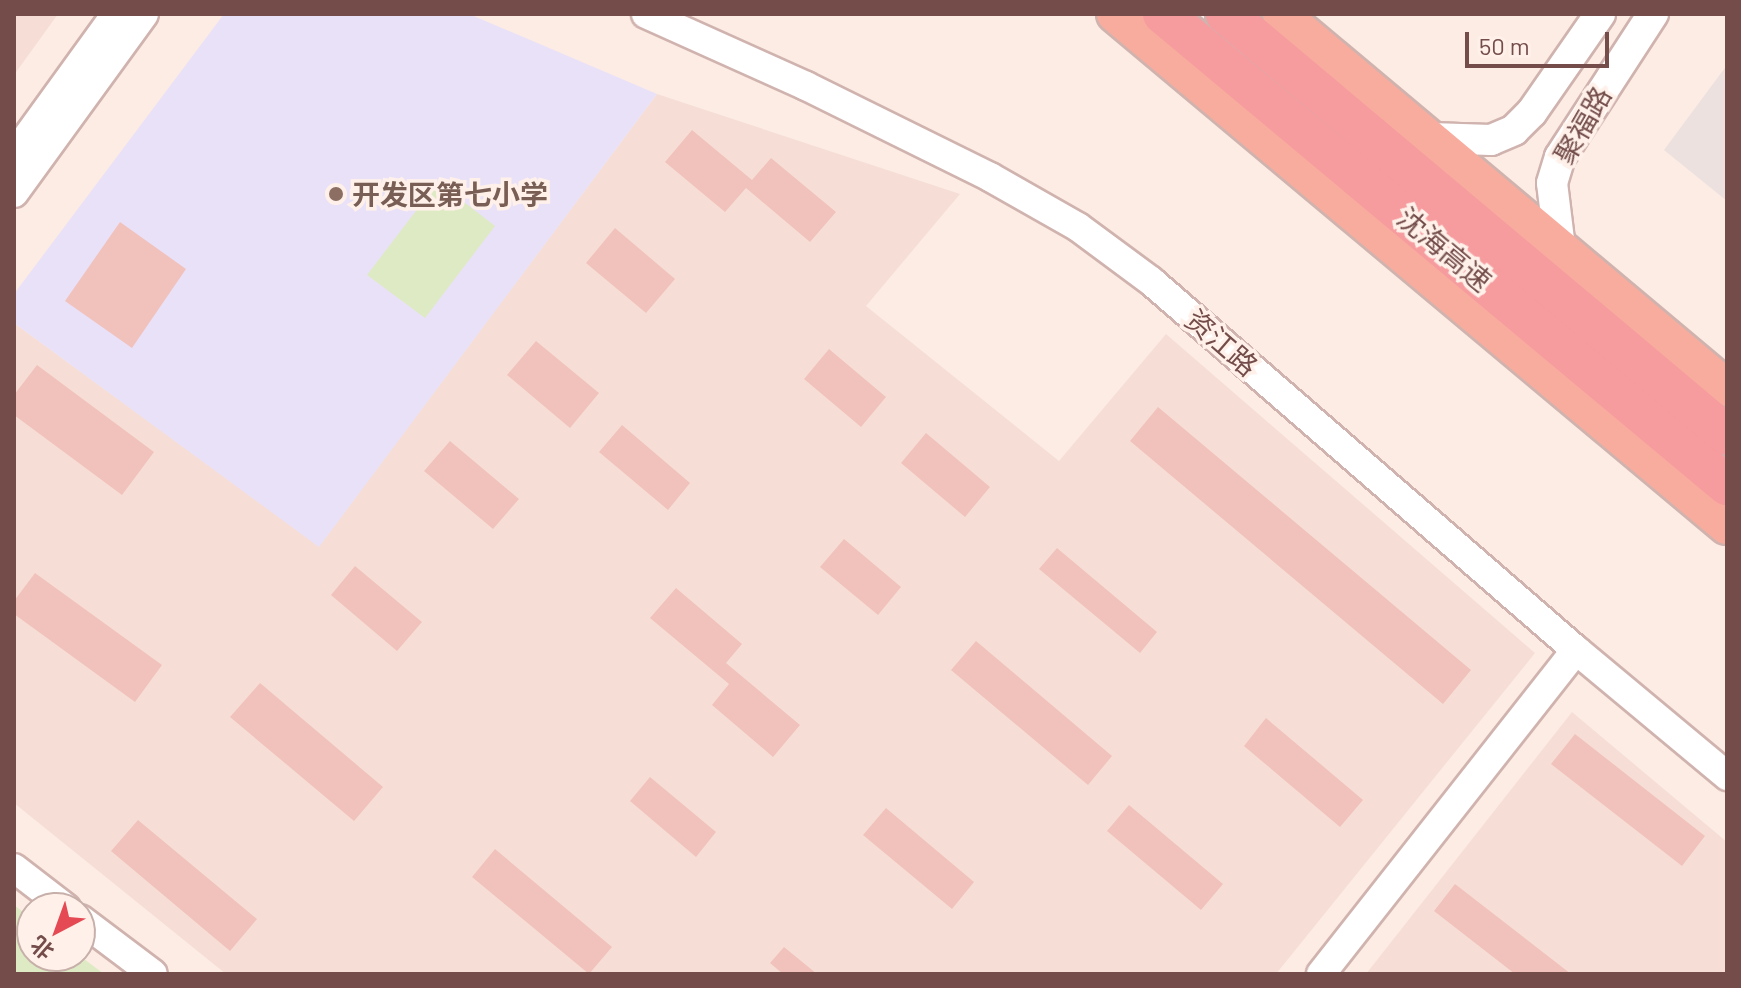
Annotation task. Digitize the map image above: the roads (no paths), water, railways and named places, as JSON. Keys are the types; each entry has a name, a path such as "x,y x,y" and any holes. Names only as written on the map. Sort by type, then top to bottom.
{"highway":[{"path":"1115,14 1727,526"},
{"name":"沈海高速","path":"1163,14 1727,485"},
{"name":"沈海高速","path":"1226,14 1727,435"},
{"path":"1281,14 1727,388"}],"main road":[{"name":"聚福路","path":"1431,138 1491,140 1514,130 1532,112 1600,14"},
{"name":"聚福路","path":"1560,248 1552,183 1560,157 1653,14"}],"street":[{"path":"14,155 116,14"},
{"path":"14,193 144,14"},
{"name":"资江路","path":"646,14 806,86 990,177 1078,227 1151,281 1576,650 1727,776"},
{"path":"1321,974 1576,650"},
{"path":"14,868 45,892"},
{"path":"96,931 153,974"}],"place":[{"name":"开发区第七小学","path":"336,194"}]}
